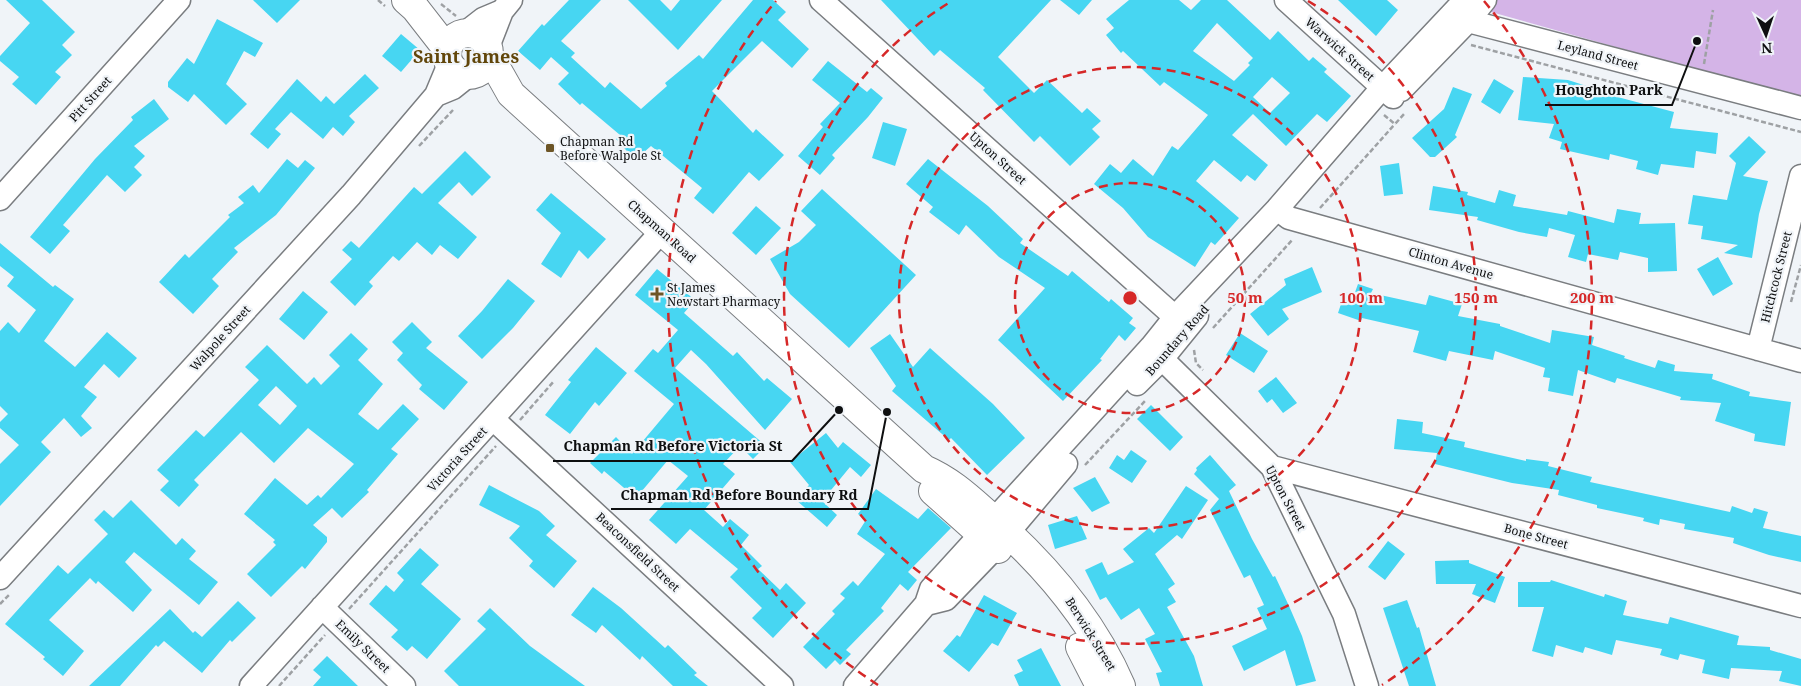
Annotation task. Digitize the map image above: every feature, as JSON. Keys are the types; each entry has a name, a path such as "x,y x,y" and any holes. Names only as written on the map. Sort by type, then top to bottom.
{"main road":[{"name":"Chapman Road","path":"419,3 511,94 924,469 933,491 995,533"},
{"name":"Berwick Street","path":"995,533 1052,607 1085,655 1100,686"},
{"name":"Berwick Street","path":"995,533 1042,566 1077,608 1121,686"}],"street":[{"name":"Pitt Street","path":"0,199 179,0"},
{"name":"Upton Street","path":"821,0 1175,317"},
{"name":"Warwick Street","path":"1286,0 1388,93"},
{"name":"Boundary Road","path":"855,686 926,604 931,590 995,533 1156,353 1187,327 1388,93 1463,10 1485,0"},
{"path":"467,50 506,5"},
{"name":"Leyland Street","path":"1463,10 1700,82 1801,108"},
{"name":"Walpole Street","path":"0,578 350,195 436,95 452,88 467,50"},
{"name":"Hitchcock Street","path":"1758,348 1801,176"},
{"name":"Boundary Road","path":"1156,353 1175,317 1283,214"},
{"name":"Clinton Avenue","path":"1283,214 1801,361"},
{"name":"Victoria Street","path":"251,686 330,614 501,425 662,231"},
{"name":"Upton Street","path":"1156,353 1272,467 1344,614 1366,686"},
{"name":"Beaconsfield Street","path":"501,425 782,686"},
{"name":"Bone Street","path":"1272,467 1801,606"},
{"name":"Emily Street","path":"330,614 404,686"}],"path":[{"path":"419,3 454,16 467,50"},
{"path":"1693,104 1700,82 1713,10"},
{"path":"1466,44 1801,132"},
{"path":"1789,309 1801,265"},
{"path":"1194,350 1196,363 1208,377"},
{"path":"279,686 330,614 501,425 555,380"}],"shaded area":[{"path":"1493,0 1801,0 1801,99 1484,10"}],"building":[{"path":"6,0 42,0 75,32 62,45 72,55 55,72 61,77 36,105 12,84 19,77 0,61 0,56 30,23"},
{"path":"253,0 300,0 277,23"},
{"path":"569,0 601,0 561,41 575,53 571,57 605,88 610,82 641,109 667,86 665,83 699,55 703,59 753,0 773,0 786,12 778,20 809,49 792,68 762,41 712,91 753,133 756,129 784,155 759,181 749,172 713,214 694,198 702,188 651,146 635,160 616,139 620,135 582,103 580,105 558,84 569,73 551,57 540,70 518,51 542,24 544,26"},
{"path":"628,0 660,0 671,11 680,0 722,0 678,50"},
{"path":"881,0 1051,0 998,57 1034,93 1047,80 1082,113 1087,108 1101,121 1092,129 1100,137 1070,166 1040,136 1034,142 983,90 985,88 940,50 934,56"},
{"path":"1060,0 1092,0 1079,15"},
{"path":"1129,0 1179,0 1191,10 1201,0 1227,0 1270,40 1278,31 1309,61 1313,57 1327,69 1324,72 1351,96 1327,122 1317,114 1286,146 1253,114 1232,135 1268,165 1255,181 1247,175 1241,182 1214,160 1196,181 1239,218 1215,245 1211,242 1195,267 1148,237 1123,208 1094,184 1110,164 1121,173 1133,159 1153,176 1172,146 1178,150 1208,115 1164,82 1160,86 1123,51 1121,53 1106,35 1114,28 1106,19","holes":["1217,23 1253,58 1248,63 1250,65 1234,81 1193,51","1272,77 1290,93 1270,113 1253,97"]},
{"path":"1338,0 1387,0 1398,10 1376,36"},
{"path":"217,19 263,43 255,57 244,51 226,84 247,104 226,125 194,94 188,102 168,87 168,82 187,58 194,64"},
{"path":"401,34 420,50 401,72 382,56"},
{"path":"828,61 867,92 871,88 883,98 832,155 835,158 820,175 798,156 823,127 820,124 840,103 812,80"},
{"path":"365,74 379,88 349,116 355,122 343,136 333,127 323,139 291,112 275,129 281,134 268,149 250,134 297,79 321,102 326,96 334,104"},
{"path":"1523,77 1568,80 1596,89 1595,91 1674,112 1670,128 1718,133 1716,154 1696,151 1694,168 1661,164 1658,175 1636,169 1638,161 1610,154 1609,160 1560,149 1562,142 1549,138 1554,124 1518,120"},
{"path":"1494,79 1514,91 1500,114 1481,102"},
{"path":"1453,87 1472,94 1455,135 1457,137 1435,157 1430,157 1412,138 1444,109"},
{"path":"154,99 169,119 134,146 145,156 134,167 142,175 125,192 107,175 63,225 70,231 50,254 30,237 95,159 133,120 131,117"},
{"path":"883,122 907,129 895,166 872,158"},
{"path":"1749,136 1766,152 1743,176 1768,181 1759,214 1752,258 1724,253 1738,245 1701,239 1703,226 1688,224 1693,195 1727,200 1736,163 1729,156"},
{"path":"465,151 491,177 472,196 459,182 438,203 477,237 458,259 440,245 432,255 417,242 399,261 393,256 369,282 373,286 355,306 330,282 352,259 342,250 351,241 359,248 414,187 422,194"},
{"path":"287,159 298,168 305,160 315,168 276,215 234,248 238,252 212,279 219,286 193,314 159,282 185,254 189,258 230,217 228,215 244,203 238,197 253,185 259,193"},
{"path":"928,159 988,206 1023,239 1020,243 1068,276 1072,271 1109,302 1111,299 1133,318 1129,323 1136,328 1125,341 1119,335 1100,359 1102,360 1063,401 998,340 1045,288 999,257 966,225 959,235 929,212 933,207 906,184"},
{"path":"1399,163 1403,194 1384,196 1380,166"},
{"path":"1433,186 1468,192 1467,195 1495,203 1499,190 1516,195 1513,206 1567,215 1568,211 1614,223 1617,209 1641,213 1639,224 1675,223 1677,271 1648,272 1648,258 1620,252 1618,260 1588,254 1586,262 1568,257 1575,235 1549,228 1547,237 1519,232 1477,220 1478,217 1429,210"},
{"path":"822,189 916,275 849,348 790,294 770,259 799,242 816,225 801,211"},
{"path":"551,193 606,239 588,259 579,250 561,278 541,264 561,233 536,210"},
{"path":"756,206 781,228 756,255 732,233"},
{"path":"0,243 53,287 55,285 74,299 44,341 75,367 107,332 137,358 119,378 104,364 84,387 97,397 81,416 92,428 81,437 64,418 41,442 51,452 0,506 0,464 19,445 0,428 0,422 8,414 0,406 0,331 8,322 19,333 36,310 7,286 14,277 0,266"},
{"path":"1718,257 1733,284 1713,296 1697,269"},
{"path":"1312,267 1322,292 1282,309 1289,319 1268,336 1250,314 1286,285 1284,279"},
{"path":"657,269 695,300 684,313 733,356 737,352 764,381 767,378 792,399 765,430 706,364 691,350 675,368 766,446 753,459 740,446 723,464 735,474 704,510 723,527 730,519 749,535 741,545 762,566 758,569 780,590 786,583 806,603 773,638 752,618 762,608 730,577 738,569 690,529 676,544 649,520 688,476 668,460 636,498 604,471 602,474 590,463 616,437 632,454 674,404 634,371 653,349 658,353 678,330 635,295"},
{"path":"508,279 535,301 513,328 482,359 458,336 482,311"},
{"path":"1358,284 1373,289 1371,293 1426,305 1429,295 1462,304 1458,316 1500,324 1500,326 1550,343 1552,330 1594,337 1592,345 1625,356 1624,358 1655,368 1658,360 1675,365 1674,371 1713,374 1712,379 1750,392 1749,396 1791,402 1785,446 1754,441 1755,434 1715,421 1721,403 1680,400 1681,397 1617,378 1615,383 1578,370 1573,396 1548,391 1550,378 1543,377 1545,368 1495,351 1493,360 1449,351 1446,361 1413,352 1419,331 1362,318 1361,321 1338,313 1345,292 1354,295"},
{"path":"303,291 328,312 304,340 279,319"},
{"path":"412,322 432,342 426,348 468,382 444,410 419,389 422,385 397,360 403,353 392,342"},
{"path":"351,333 368,349 358,360 383,384 358,414 378,430 403,404 419,419 391,449 398,454 367,490 369,492 342,518 332,508 313,525 327,537 327,542 305,569 302,566 271,597 247,574 276,545 273,542 275,540 244,514 275,478 307,505 318,495 321,498 354,464 308,428 274,463 241,432 194,480 199,485 179,507 160,490 169,481 157,470 196,430 204,437 259,380 245,367 267,345 307,384 314,377 321,385 340,366 329,355","holes":["276,386 297,406 280,425 258,405"]},
{"path":"1240,333 1268,351 1254,373 1226,355"},
{"path":"890,334 913,367 930,348 993,404 1025,438 987,475 951,438 949,440 892,391 896,386 870,348"},
{"path":"596,347 627,373 599,406 595,402 570,434 545,415 571,382 568,380"},
{"path":"1276,377 1297,403 1283,413 1272,399 1267,403 1258,391"},
{"path":"1151,405 1183,437 1170,451 1137,419"},
{"path":"1397,419 1423,422 1422,433 1465,442 1464,447 1526,461 1526,459 1549,462 1548,466 1592,477 1590,482 1730,512 1732,506 1752,513 1754,508 1768,512 1763,528 1801,536 1801,562 1769,555 1733,543 1734,538 1684,529 1685,524 1660,519 1659,525 1643,521 1644,518 1597,508 1597,505 1558,495 1559,490 1512,483 1435,464 1437,453 1394,449"},
{"path":"826,433 838,448 843,442 871,465 861,477 850,467 822,501 837,515 827,527 796,500 809,485 790,462"},
{"path":"1131,450 1147,461 1132,483 1109,468 1117,455 1124,460"},
{"path":"1210,455 1236,485 1229,491 1252,539 1273,577 1275,576 1289,606 1302,636 1316,681 1296,686 1285,650 1244,671 1232,646 1267,629 1257,608 1264,605 1250,575 1244,578 1210,510 1219,499 1194,474 1197,470 1196,468"},
{"path":"1095,477 1110,503 1092,512 1073,488"},
{"path":"489,485 539,511 555,526 546,535 577,561 554,588 529,566 533,561 509,538 520,526 479,505"},
{"path":"1186,486 1208,500 1182,539 1177,535 1155,554 1175,584 1168,589 1176,602 1167,607 1194,656 1203,686 1160,686 1156,673 1162,672 1145,639 1155,634 1139,608 1121,620 1106,597 1100,600 1085,570 1102,562 1108,575 1134,562 1123,549 1149,528 1154,533"},
{"path":"876,489 918,519 928,508 951,528 908,572 917,580 908,591 900,584 881,608 884,611 846,650 851,654 840,665 835,660 826,669 803,647 835,614 832,611 845,598 840,594 853,581 858,586 885,554 857,534 866,520 858,514"},
{"path":"131,500 176,545 182,538 196,551 189,559 218,582 199,605 134,552 125,562 152,590 133,612 98,581 96,584 90,578 49,620 84,651 63,676 43,659 45,657 5,624 58,565 68,574 108,534 94,520 104,510 113,518"},
{"path":"1077,516 1087,539 1055,549 1048,525"},
{"path":"1388,541 1405,554 1385,580 1368,567"},
{"path":"420,548 439,565 421,584 461,619 427,659 412,646 407,651 391,637 398,630 369,604 386,585 394,592 404,580 397,573"},
{"path":"1469,560 1469,563 1505,577 1495,603 1472,594 1476,584 1436,584 1435,561"},
{"path":"1551,580 1604,597 1605,594 1627,601 1623,615 1668,624 1670,617 1739,636 1737,645 1770,647 1770,650 1801,659 1801,686 1779,681 1782,671 1731,668 1729,679 1702,673 1705,660 1680,654 1678,660 1660,655 1662,649 1616,640 1612,655 1585,647 1583,653 1556,645 1553,657 1532,651 1544,607 1518,607 1518,582 1550,582"},
{"path":"593,587 621,608 665,648 668,645 697,673 694,675 708,686 673,686 642,656 640,660 602,625 596,633 571,615"},
{"path":"984,595 1017,613 998,646 992,643 969,672 943,651 957,635 960,637"},
{"path":"1407,600 1417,628 1419,627 1436,686 1409,686 1383,608"},
{"path":"238,601 256,618 232,642 230,640 202,673 164,641 158,647 156,645 120,686 89,686 170,609 193,633 195,631 202,637"},
{"path":"490,608 530,646 585,686 459,686 444,671 486,629 477,621"},
{"path":"1041,648 1061,686 1019,686 1014,675 1023,671 1017,660"},
{"path":"327,656 358,686 313,686 321,677 313,670"}],"place":[{"name":"Houghton Park","path":"1697,41"},
{"name":"Chapman Rd Before Walpole St","path":"550,148"},
{"name":"St James Newstart Pharmacy","path":"657,294"},
{"name":"Chapman Rd Before Victoria St","path":"839,410"},
{"name":"Chapman Rd Before Boundary Rd","path":"887,412"}],"district":[{"name":"Saint James","path":"466,56"}]}
